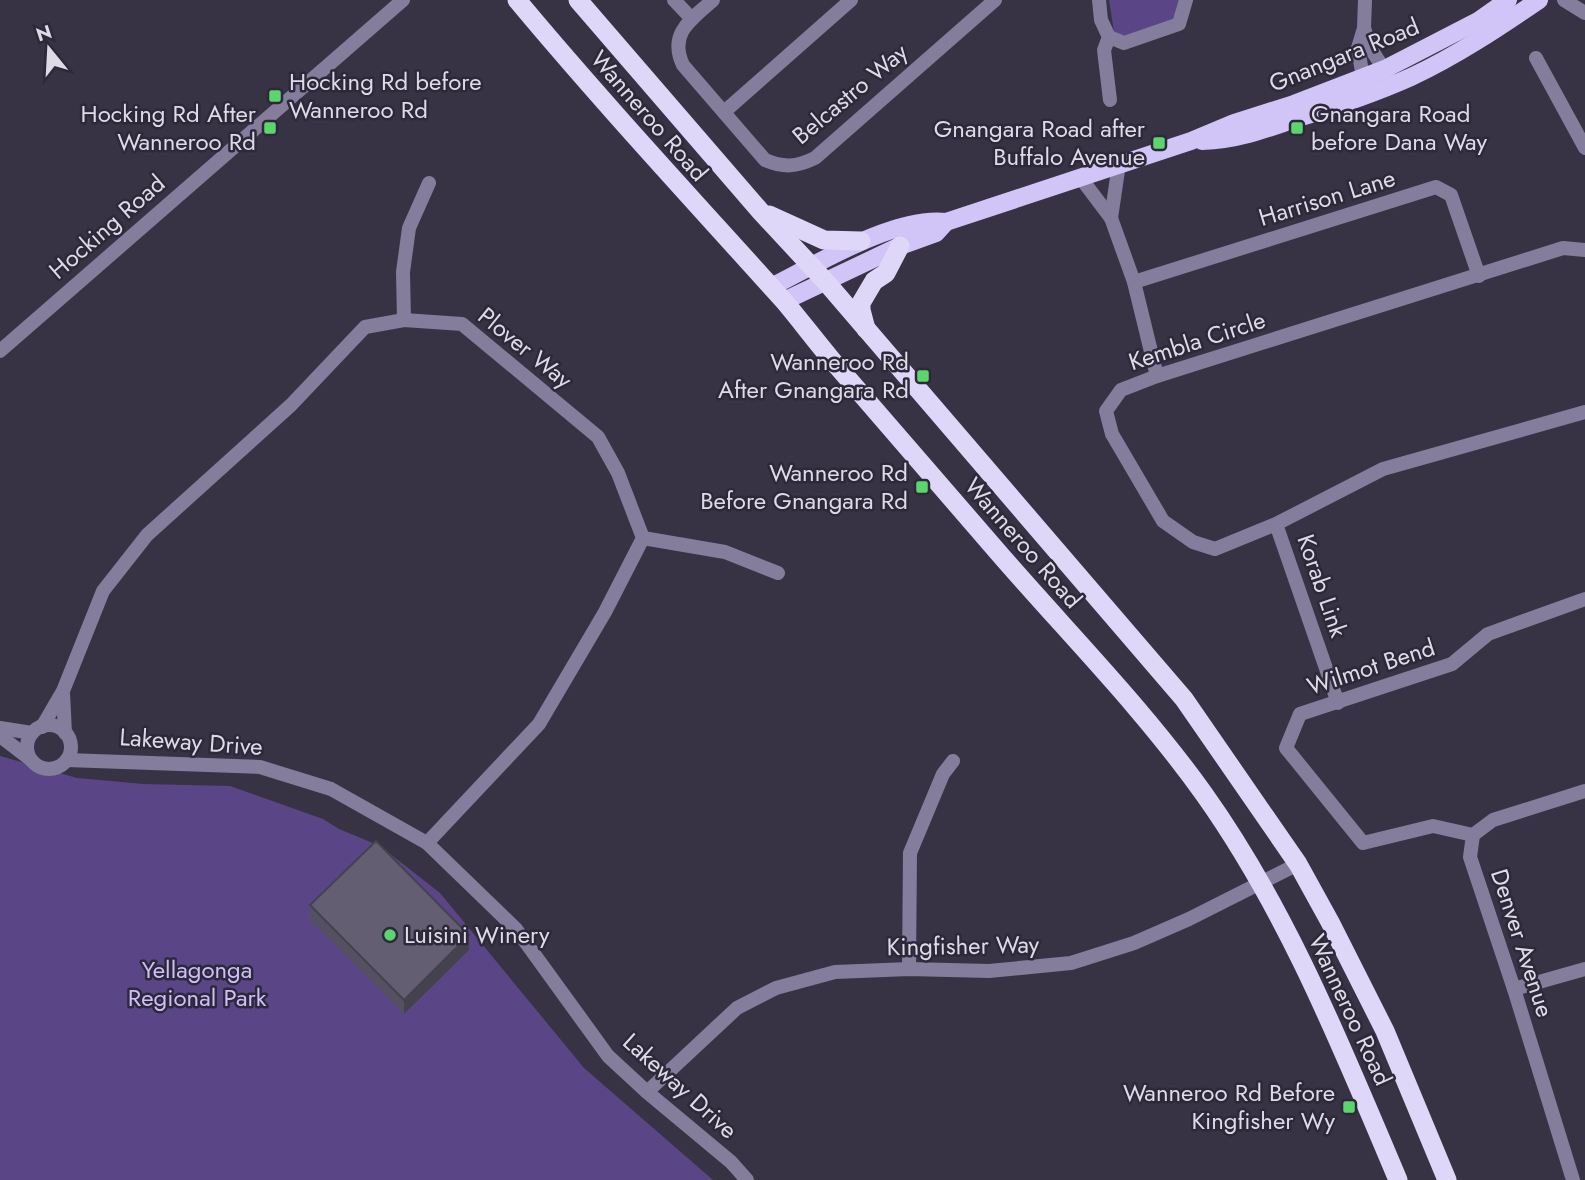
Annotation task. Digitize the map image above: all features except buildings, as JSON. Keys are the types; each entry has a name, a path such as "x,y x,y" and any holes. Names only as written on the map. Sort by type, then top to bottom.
{"highway":[{"name":"Wanneroo Road","path":"517,0 591,89 777,294 1011,567 1141,712 1206,796 1261,883 1293,943 1350,1063 1398,1180"},
{"name":"Wanneroo Road","path":"578,0 761,212 826,282 1184,699 1298,864 1330,922 1385,1031 1447,1180"},
{"path":"761,212 824,240 861,242"},
{"path":"866,329 861,303 874,281 886,273 901,246"}],"main road":[{"name":"Gnangara Road","path":"777,294 812,267 861,242 927,220 946,222 1191,141 1234,123 1389,77 1478,22 1508,0"},
{"name":"Gnangara Road","path":"1389,77 1411,77 1490,33 1539,0"},
{"name":"Gnangara Road","path":"777,294 826,282 901,246 936,233 946,222"}],"street":[{"name":"Hocking Road","path":"0,351 403,0"},
{"path":"674,0 692,19 713,0"},
{"path":"724,112 851,0"},
{"name":"Belcastro Way","path":"692,19 686,24 678,42 683,65 765,160 780,166 798,166 815,158 995,0"},
{"path":"1099,0 1101,20 1109,37 1124,43 1180,24 1186,0"},
{"path":"1365,0 1364,28 1358,48 1367,85"},
{"path":"1564,0 1580,7"},
{"path":"1364,28 1371,49 1389,77"},
{"path":"1109,37 1104,50 1110,100"},
{"path":"1536,58 1585,148"},
{"path":"1111,218 1119,164"},
{"path":"1080,177 1111,218 1134,282 1157,376"},
{"path":"404,320 403,272 409,228 429,183"},
{"name":"Harrison Lane","path":"1134,282 1436,187 1451,195 1479,276"},
{"name":"Kembla Circle","path":"1585,250 1563,248 1157,376 1121,390 1106,411 1112,433 1163,521 1194,542 1215,549 1276,524 1383,469 1585,412"},
{"name":"Plover Way","path":"37,730 63,691 103,592 147,535 291,405 365,327 404,320 462,324 598,437 618,472 643,538"},
{"name":"Korab Link","path":"1276,524 1338,703"},
{"path":"428,843 538,724 605,612 643,538 725,552 778,573"},
{"name":"Wilmot Bend","path":"1473,835 1433,826 1363,843 1286,748 1300,714 1452,664 1488,634 1585,599"},
{"name":"Plover Way","path":"63,691 67,737"},
{"path":"0,728 37,730 52,726 67,737 70,753 60,766 49,769 36,765 0,736"},
{"path":"30,760 27,746 37,730"},
{"name":"Lakeway Drive","path":"67,737 97,759"},
{"name":"Lakeway Drive","path":"67,760 260,767 331,789 428,843 516,929 608,1056 731,1162 747,1180"},
{"path":"909,969 910,853 943,774 953,761"},
{"path":"1473,835 1493,820 1585,791"},
{"name":"Denver Avenue","path":"1473,835 1470,857 1573,1180"},
{"name":"Kingfisher Way","path":"648,1092 737,1009 776,988 835,972 909,969 989,971 1071,963 1134,943 1189,919 1298,864"},
{"path":"1514,989 1585,969"}],"green space":[{"path":"1109,0 1180,0 1175,20 1124,37 1114,32"},
{"name":"Yellagonga Regional Park","path":"0,756 77,778 143,784 230,786 323,819 339,829 380,846 440,893 584,1068 713,1180 0,1180"}],"place":[{"name":"Hocking Rd before Wanneroo Rd","path":"275,96"},
{"name":"Hocking Rd After Wanneroo Rd","path":"270,128"},
{"name":"Gnangara Road before Dana Way","path":"1297,128"},
{"name":"Gnangara Road after Buffalo Avenue","path":"1159,143"},
{"name":"Wanneroo Rd After Gnangara Rd","path":"923,376"},
{"name":"Wanneroo Rd Before Gnangara Rd","path":"922,487"},
{"name":"Luisini Winery","path":"390,935"},
{"name":"Wanneroo Rd Before Kingfisher Wy","path":"1349,1107"}]}
